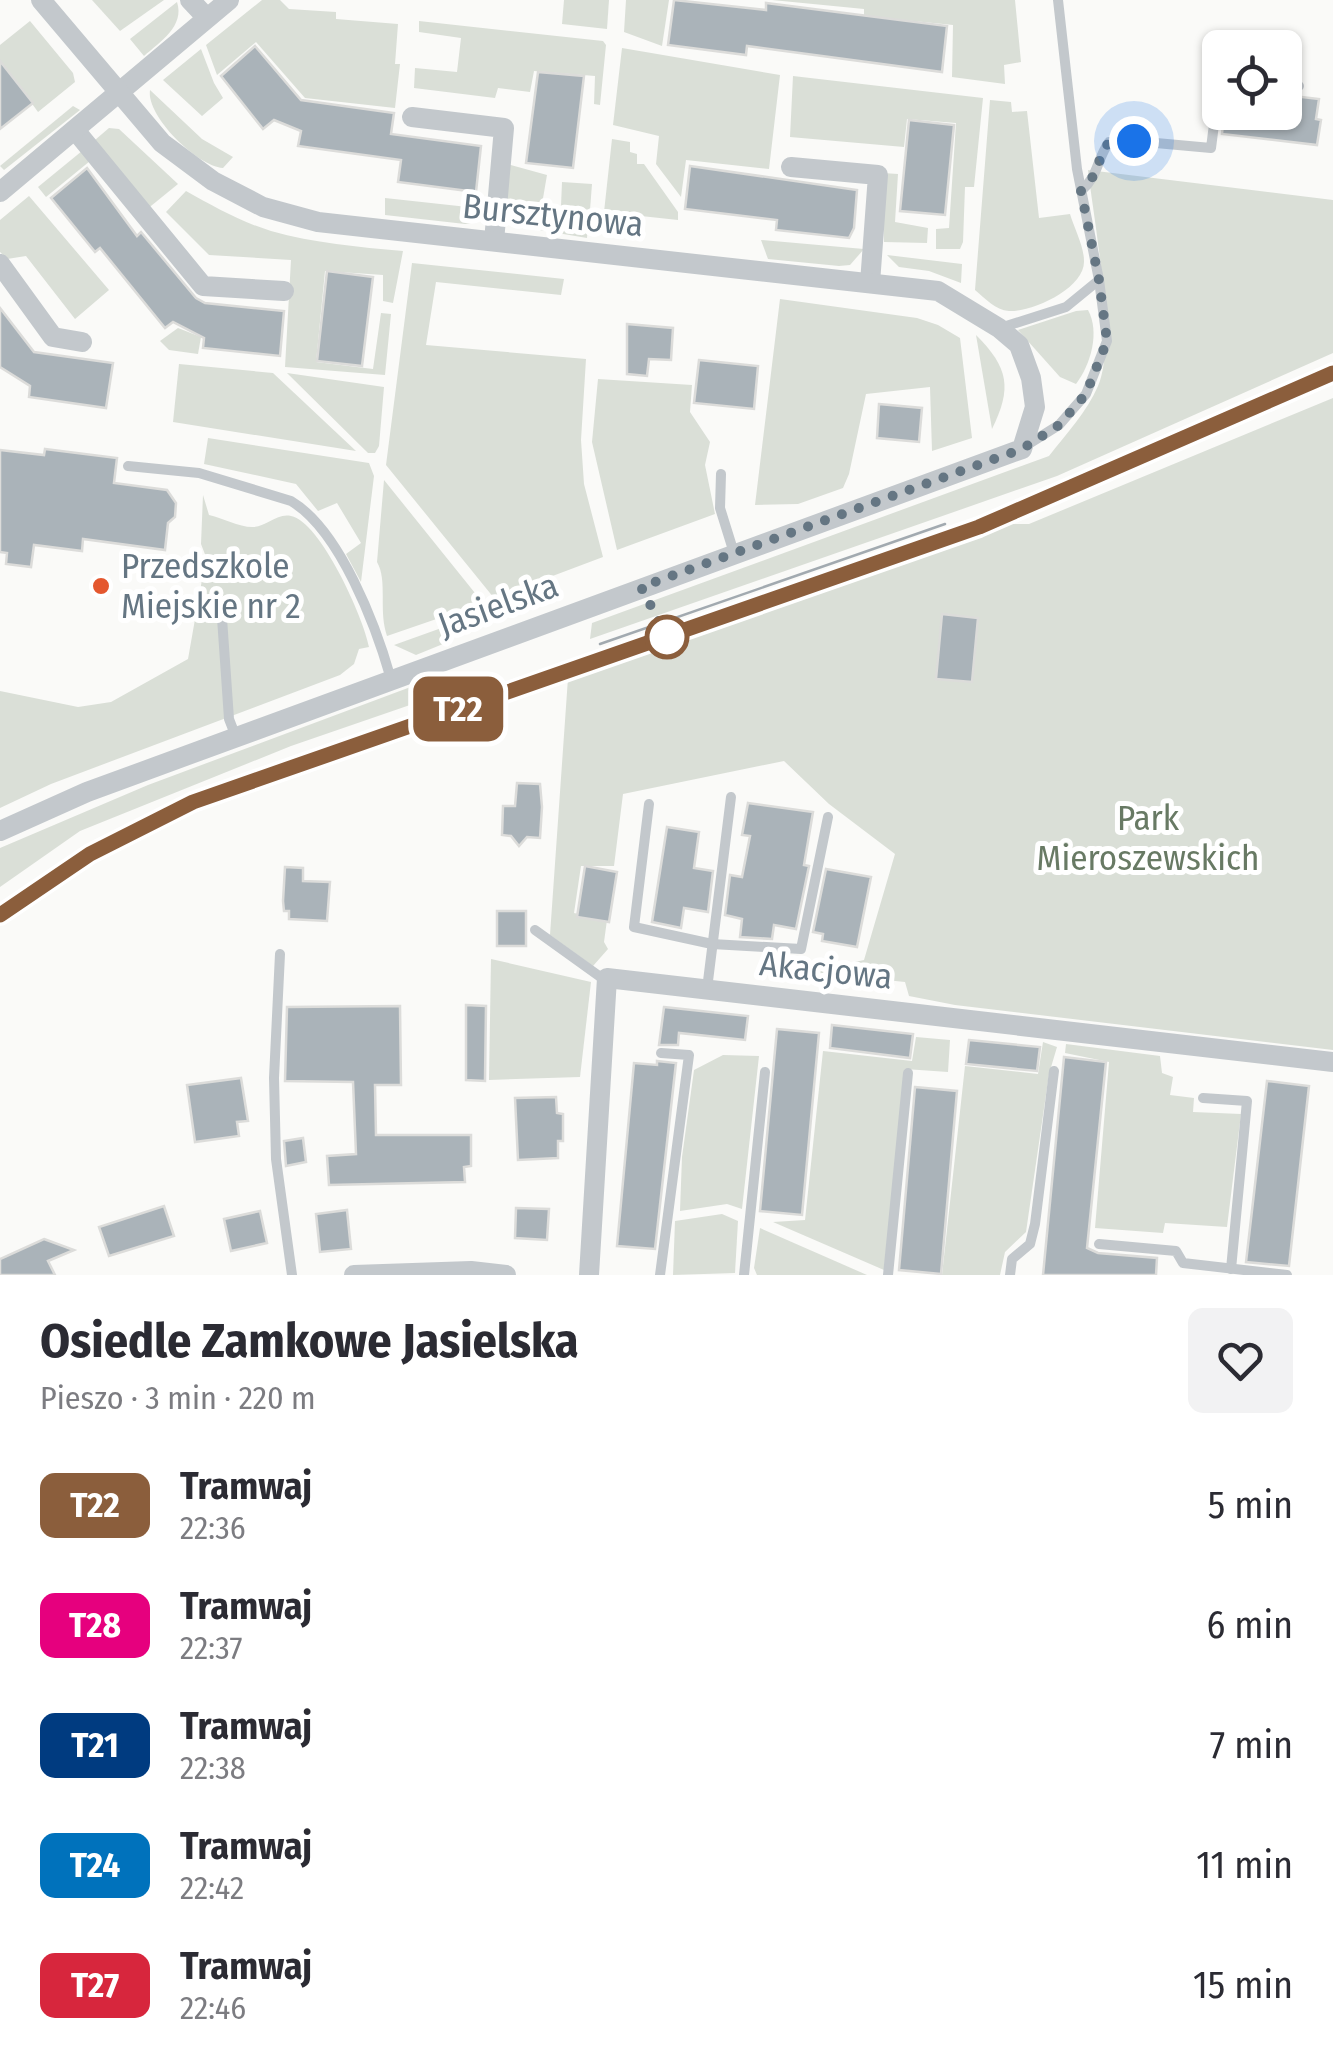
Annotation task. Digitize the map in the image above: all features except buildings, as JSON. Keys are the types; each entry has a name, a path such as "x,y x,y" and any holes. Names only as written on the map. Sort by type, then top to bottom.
{"street":[{"name":"Bursztynowa","path":"41,0 162,143 212,181 262,207 318,222 938,291 999,328 1019,345 1035,407 1022,449"},
{"path":"190,0 206,17"},
{"path":"0,192 229,0"},
{"path":"412,117 504,128 494,241"},
{"path":"75,130 202,286 284,291"},
{"path":"791,167 878,175 870,283"},
{"path":"0,264 53,337 82,342"},
{"name":"Jasielska","path":"0,831 87,792 1022,449"},
{"path":"590,1275 607,981"},
{"name":"Akacjowa","path":"607,981 707,989 1333,1062"},
{"path":"354,1275 471,1271 506,1275"}],"lane":[{"path":"1022,449 1059,425 1086,394 1107,341 1081,191 1058,0"},
{"path":"1081,191 1096,179 1109,142 1210,148 1213,130"},
{"path":"999,328 1066,307 1099,280"},
{"path":"128,466 198,473 291,501 304,509 368,606 391,679"},
{"path":"720,474 720,508 734,553"},
{"path":"196,616 222,618 228,719 236,737"},
{"path":"707,989 732,797"},
{"path":"649,804 634,928 712,944 801,949 828,817"},
{"path":"535,930 607,981"},
{"path":"280,954 274,1078 276,1159 292,1275"},
{"path":"660,1275 689,1055 661,1054"},
{"path":"1010,1275 1012,1259 1030,1244 1035,1224 1054,1070"},
{"path":"744,1275 765,1072"},
{"path":"888,1275 908,1073"},
{"path":"1202,1098 1247,1101 1231,1269"},
{"path":"1099,1244 1176,1251 1183,1263 1287,1275"}],"green space":[{"path":"92,0 164,0 120,31"},
{"path":"262,0 280,0 289,9 336,12 336,19 398,24 395,64 400,64 395,108 305,98 256,42 217,75 206,45"},
{"path":"564,0 609,0 607,29 562,24"},
{"path":"626,0 669,0 662,46 624,32"},
{"path":"772,0 1015,0 1021,62 1004,65 1005,84 952,77 953,25 864,16 864,9"},
{"path":"177,2 179,11 174,26 144,56 130,39"},
{"path":"30,21 73,73 75,82 38,112 4,65 0,67 0,45"},
{"path":"419,21 603,41 606,45 600,105 594,104 595,76 534,71 530,92 498,88 495,98 414,88 415,68 457,72 461,38 419,32"},
{"path":"622,48 780,75 769,169 686,160 681,197 656,164 659,136 613,125"},
{"path":"201,49 223,98 202,116 163,80"},
{"path":"793,76 983,98 974,187 965,187 960,249 936,249 936,229 949,228 956,123 907,119 904,147 790,137"},
{"path":"150,90 202,139 233,157 223,168 200,159 175,138 156,113"},
{"path":"990,100 1011,102 1012,112 1027,111 1039,218 1070,214 1084,255 1082,271 1067,289 1044,303 1019,310 999,309 975,290"},
{"path":"73,106 80,110 4,170 0,166"},
{"path":"109,128 119,129 178,184 146,210 95,140"},
{"path":"612,139 630,142 630,152 637,154 637,164 644,164 678,212 678,220 604,212"},
{"path":"82,151 90,161 46,197 38,187"},
{"path":"503,163 547,175 542,204 504,199"},
{"path":"1088,170 1333,200 1333,353 1057,476 590,639 592,623 1049,456 1088,405 1103,366 1105,312"},
{"path":"883,173 898,174 895,222 928,228 927,243 884,242"},
{"path":"562,182 592,184 590,210 561,206"},
{"path":"186,191 271,231 320,242 403,251 393,303 383,301 383,275 325,271 316,362 373,369 381,313 391,314 385,375 285,367 291,260 209,255 166,212"},
{"path":"29,196 109,290 75,319 26,256 7,259 0,252 0,220"},
{"path":"385,198 486,209 478,220 465,224 385,215"},
{"path":"505,211 588,222 587,238 516,226"},
{"path":"761,240 864,249 850,265 839,266 768,259"},
{"path":"887,255 962,264 961,283 929,271 899,267"},
{"path":"412,263 564,279 561,295 436,282 426,345 586,359 581,440 584,484 603,557 494,598 386,465"},
{"path":"780,299 917,318 960,338 972,438 932,451 930,387 866,394 843,488 798,504 755,505"},
{"path":"1088,310 1093,328 1092,348 1076,384 1060,377 1018,330"},
{"path":"178,328 201,337 198,354 169,350 160,341"},
{"path":"976,335 995,358 1004,379 1003,402 992,429"},
{"path":"179,364 273,373 356,451 173,422"},
{"path":"287,373 384,387 379,446 375,453 368,453"},
{"path":"598,379 692,385 690,412 710,442 705,465 715,514 617,550 592,442"},
{"name":"Park Mieroszewskich","path":"1333,398 1333,1050 955,1005 909,996 905,982 809,972 864,960 895,854 829,804 784,761 623,794 614,866 581,866 574,913 607,920 604,942 608,949 593,966 550,935 568,678 1008,524 1029,524"},
{"path":"208,438 369,463 374,476 361,582 346,554 361,543 337,503 318,511 296,484 204,464"},
{"path":"384,480 483,603 387,636 377,562"},
{"path":"203,495 209,515 237,524 254,527 286,516 302,522 315,534 339,572 369,647 359,649 354,664 340,675 51,784 0,808 0,691 78,707 111,702 188,659 206,557 201,544"},
{"path":"447,626 443,644 416,655 394,645"},
{"path":"432,679 439,695 291,746 80,831 0,887 0,848 148,785"},
{"path":"491,959 591,982 580,1077 489,1080"},
{"path":"916,1037 950,1040 948,1072 905,1069 884,1270 773,1222 805,1220 823,1051 912,1061"},
{"path":"1043,1042 1057,1047 1049,1074 1026,1232 1005,1252 1000,1275 942,1275 965,1066 1038,1074"},
{"path":"1066,1044 1160,1056 1162,1073 1173,1077 1170,1095 1194,1098 1193,1112 1241,1114 1227,1227 1165,1223 1163,1233 1095,1228 1109,1062 1065,1053"},
{"path":"723,1055 759,1056 742,1209 727,1204 680,1211 682,1157 694,1070"},
{"path":"722,1214 738,1221 735,1273 673,1275 675,1221"},
{"path":"760,1228 867,1275 757,1275 754,1268"}],"tram line":[{"path":"0,915 90,853 193,803 979,527 1333,373"},
{"name":"T22","path":"0,915 90,854 193,802 979,527 1333,373"},
{"path":"600,644 945,524"}],"place":[{"name":"Przedszkole Miejskie nr 2","path":"101,586"}],"route":[{"path":"667,637 641,587 1022,449 1059,425 1086,394 1107,341 1081,191 1096,179 1109,142 1134,141"}]}
